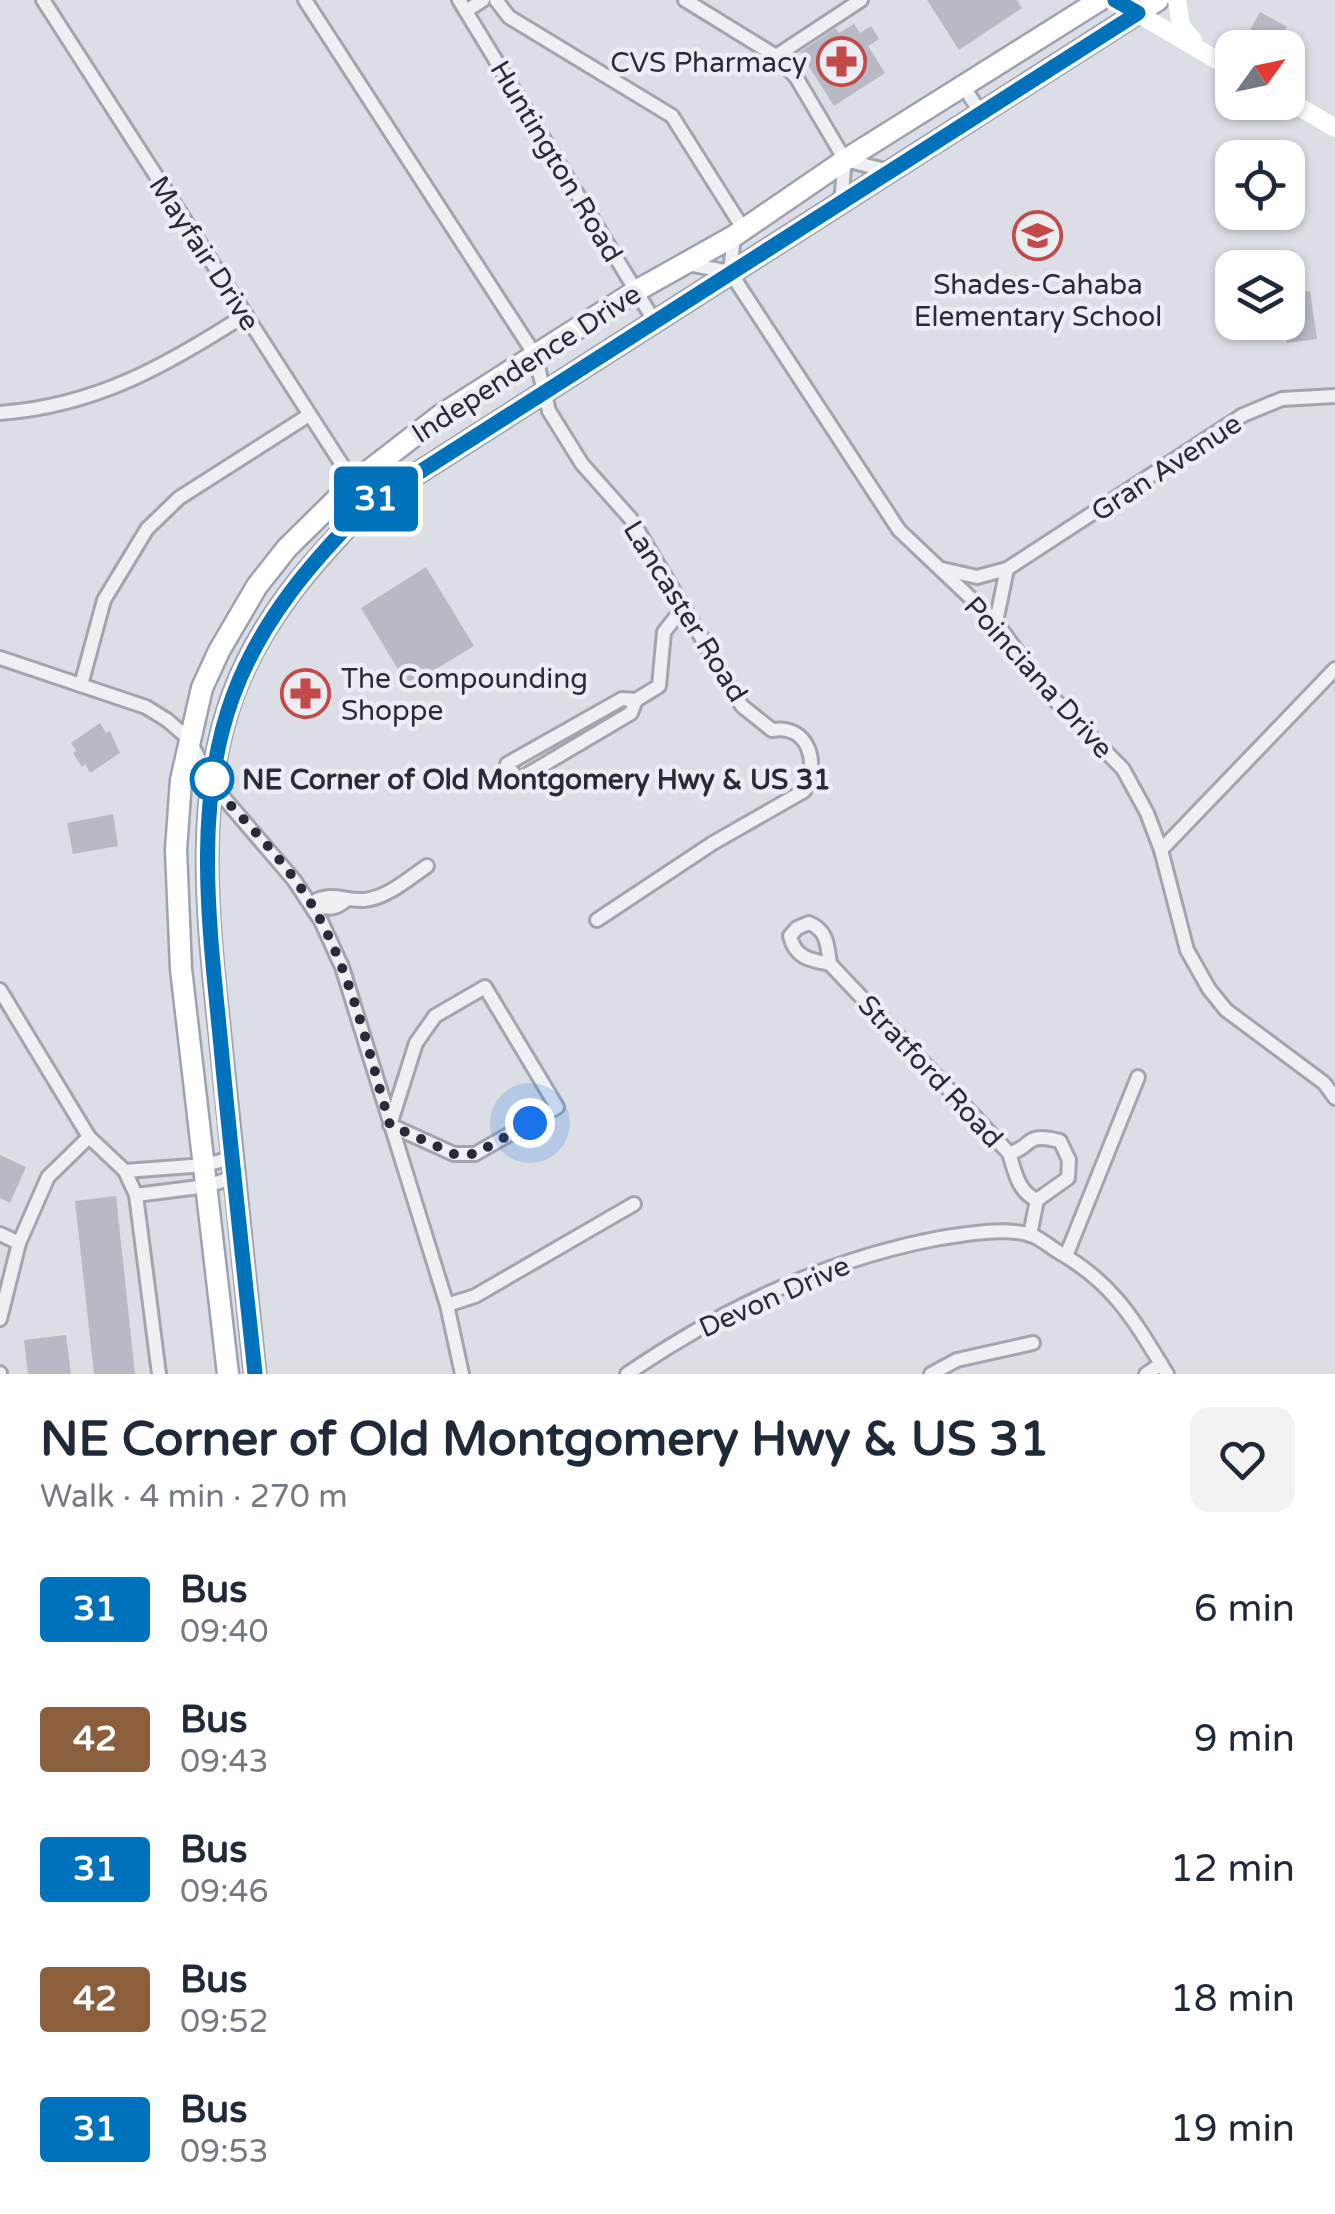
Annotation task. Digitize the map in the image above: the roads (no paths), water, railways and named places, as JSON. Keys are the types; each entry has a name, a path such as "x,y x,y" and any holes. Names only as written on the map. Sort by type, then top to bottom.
{"main road":[{"name":"Independence Drive","path":"228,1374 180,969 176,902 182,780 202,688 219,650 257,586 287,548 353,483 441,415 683,263 739,233 846,160 1100,0"},
{"path":"1115,0 1215,59"},
{"name":"Independence Drive","path":"255,1374 212,952 210,783 233,695 260,639 299,577 368,505 1158,0"},
{"path":"1177,0 1180,26 1203,52"},
{"path":"1305,110 1335,128"}],"street":[{"name":"Mayfair Drive","path":"43,0 368,505"},
{"name":"Lancaster Road","path":"305,0 535,356 549,411 582,464 631,519 742,706 772,730 786,728 798,734 808,746 812,778 804,790 713,843 597,920"},
{"path":"463,6 483,0"},
{"path":"496,0 509,17 672,116 739,233 730,272 683,263"},
{"path":"685,0 776,56 796,77 846,160 841,201"},
{"path":"776,56 861,0"},
{"name":"Huntington Road","path":"463,6 656,322"},
{"path":"964,87 980,112"},
{"path":"846,160 889,171"},
{"name":"Poinciana Drive","path":"730,272 899,530 996,622 1043,688 1123,770 1147,813 1161,850 1187,950 1209,989 1226,1010 1329,1084 1335,1098"},
{"path":"1,411 85,399 148,374 244,315"},
{"name":"Gran Avenue","path":"938,568 978,577 1008,569 1243,415 1282,399 1335,396"},
{"path":"81,685 104,600 147,529 179,498 308,415"},
{"path":"996,622 1008,569"},
{"path":"636,700 622,698 507,764 518,780 630,712 636,700 659,686 664,632 682,608"},
{"path":"0,658 146,708 168,720 189,739 210,783 311,904 342,966 447,1305 462,1374"},
{"path":"1161,850 1335,669"},
{"path":"573,726 582,742"},
{"path":"311,904 322,896 375,897 426,866"},
{"name":"Stratford Road","path":"830,964 1009,1154 1018,1182 1027,1196 1037,1200"},
{"path":"485,987 556,1107 475,1154 454,1154 390,1125 416,1043 435,1016 485,987"},
{"path":"0,990 89,1137 125,1171 136,1195 159,1374"},
{"path":"1066,1256 1138,1077"},
{"path":"0,1320 19,1242 48,1177 89,1137"},
{"path":"1009,1154 1028,1140 1044,1137 1060,1141 1070,1160 1068,1178 1037,1200 1030,1235"},
{"path":"136,1195 233,1168"},
{"path":"125,1171 206,1175 233,1168"},
{"path":"447,1305 474,1296 634,1204"},
{"name":"Devon Drive","path":"628,1374 685,1335 807,1276 898,1246 975,1232 1030,1235 1111,1288 1164,1369"},
{"path":"0,1234 19,1242"},
{"path":"931,1374 956,1360 1033,1343"},
{"path":"1146,1374 1164,1369"}],"place":[{"name":"CVS Pharmacy","path":"842,62"},
{"name":"Shades-Cahaba Elementary School","path":"1038,236"},
{"name":"The Compounding Shoppe","path":"306,694"},
{"name":"NE Corner of Old Montgomery Hwy & US 31","path":"212,779"}]}
